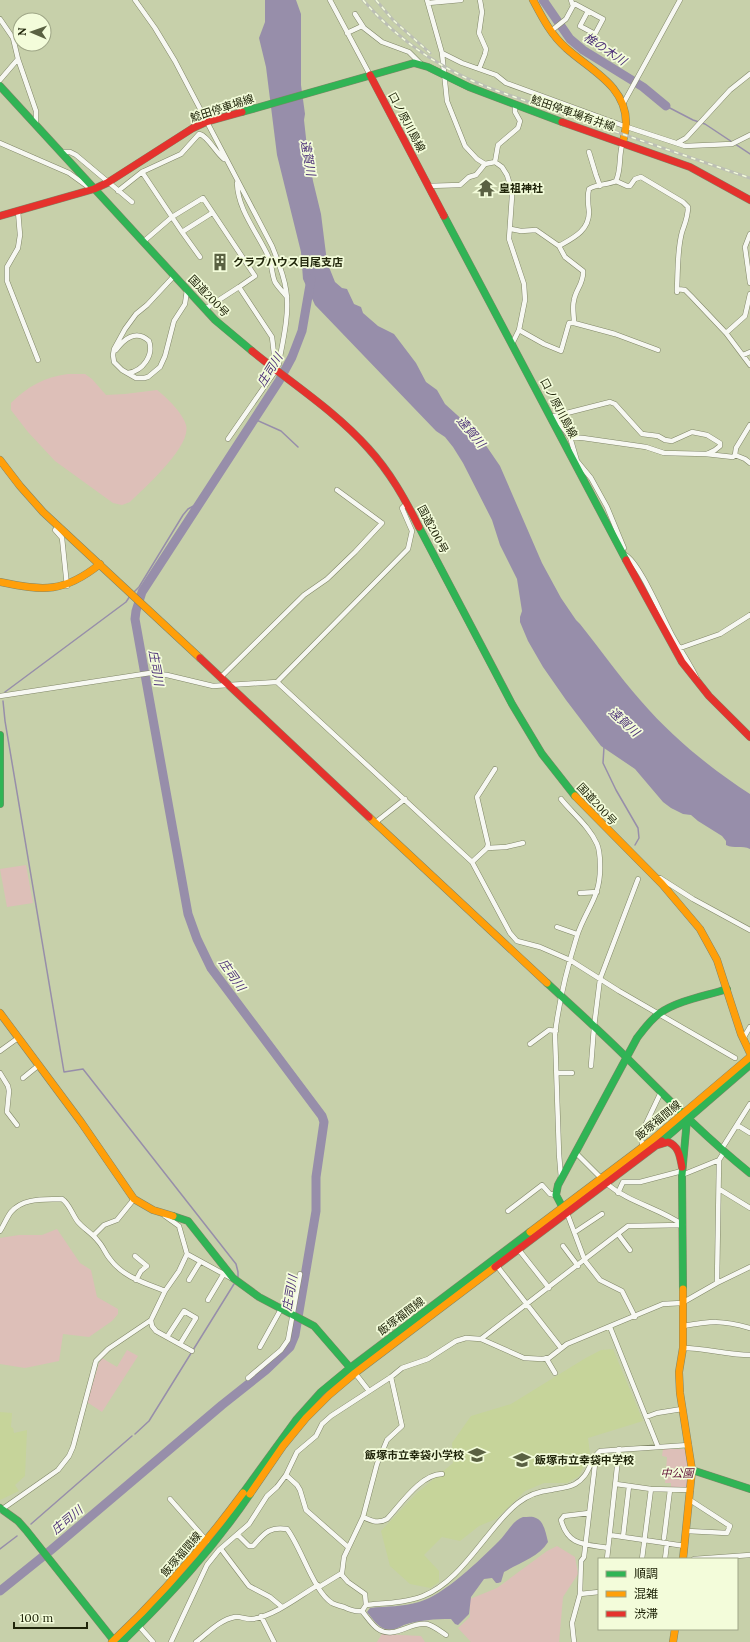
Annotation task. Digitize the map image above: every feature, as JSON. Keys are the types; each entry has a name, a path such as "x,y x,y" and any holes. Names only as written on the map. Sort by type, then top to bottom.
{"main road":[{"name":"鯰田停車場有井線","path":"421,64 469,87 623,142 627,127 623,104 618,93 610,82 566,48 551,31 533,0"},
{"path":"368,75 403,65 414,63 421,64"},
{"name":"鯰田停車場線","path":"0,216 94,189 107,183 193,128 206,122 368,75"},
{"name":"口ノ原川島線","path":"368,75 577,462 674,650 686,669 702,689 728,717 750,737"},
{"name":"国道200号","path":"0,87 215,320 277,367 290,380 337,417 363,442 381,463 407,503 518,716 543,756 569,790 598,823 650,872 701,931 711,947 727,989 743,1039 750,1053"},
{"path":"623,142 690,167 750,200"},
{"path":"0,460 30,498 142,605 626,1057 685,1117 750,1173"},
{"path":"0,582 39,589 58,588 67,586 82,578 100,564"},
{"path":"0,735 0,804"},
{"path":"565,1210 556,1195 558,1185 636,1038 660,1013 687,1001 727,989"},
{"path":"0,1013 81,1122 124,1187 134,1199 145,1207 160,1213 178,1217 188,1222 232,1278 282,1309 314,1326 352,1370"},
{"name":"飯塚福間線","path":"114,1642 161,1593 207,1541 236,1504 281,1438 316,1397 604,1181 656,1146 750,1057"},
{"name":"飯塚福間線","path":"604,1181 643,1147 685,1117 750,1065"},
{"path":"684,1558 692,1470 682,1409 679,1372 683,1348 682,1171 685,1117"},
{"path":"656,1146 664,1142 675,1145 677,1147 682,1171"},
{"name":"飯塚福間線","path":"122,1642 191,1572 239,1510 283,1446 352,1370 519,1250 565,1210"},
{"path":"692,1470 750,1489"},
{"path":"1,1509 18,1521 114,1642"},
{"path":"673,1642 675,1630"}],"street":[{"path":"134,0 155,28 174,62 272,246 282,270 287,308 277,367 228,439"},
{"path":"330,0 368,75"},
{"path":"461,0 427,2 442,53 443,75 447,100 465,146 477,159 485,164"},
{"path":"479,69 486,49 479,33 482,12 480,0"},
{"path":"551,31 566,19 572,6 571,0"},
{"path":"623,104 680,0"},
{"path":"572,6 575,4 603,19 595,34 580,26 588,11"},
{"path":"355,14 362,26 382,42 409,52 421,64"},
{"path":"0,19 13,38 18,59 36,111 36,125"},
{"path":"347,33 362,26"},
{"path":"442,53 462,63 496,75 506,83 627,127 685,146 732,144 750,135"},
{"path":"0,80 18,59"},
{"path":"676,143 682,141 730,90 750,74"},
{"path":"495,162 498,145 518,128 520,121 515,112 516,105"},
{"path":"118,191 142,172 181,154 199,134 206,137 219,154 225,159"},
{"path":"616,181 620,169 620,153 623,142"},
{"path":"0,143 69,173 85,185 94,189"},
{"path":"61,152 70,152 76,155 107,183 132,202"},
{"path":"589,152 600,186"},
{"path":"428,186 460,185 469,177 476,175 485,164 495,162 502,167 507,175 511,188 511,229 509,239 524,284 525,300 519,330 512,344"},
{"path":"142,172 200,257"},
{"path":"558,246 581,232 587,223 589,217 589,189 616,181 630,186 635,179 641,177 683,202 688,207 688,217 682,232 678,263 677,291 685,290 691,296 726,333 750,365"},
{"path":"237,181 237,193 241,208 256,232 269,260 275,281 286,297"},
{"path":"143,242 172,217 203,198 254,276 205,309"},
{"path":"18,211 20,235 18,248 7,267 7,280 38,360"},
{"path":"182,232 212,213"},
{"path":"511,229 521,231 536,230 558,246 565,257 583,270 583,281 574,300 574,323"},
{"path":"750,234 745,247 750,283"},
{"path":"174,276 124,329 114,349 114,362 136,378 148,377 160,367 165,356 174,321 185,304 187,290"},
{"path":"239,287 272,337 277,367"},
{"path":"726,333 745,316 750,294"},
{"path":"519,330 560,351 569,323 615,334 658,350"},
{"path":"114,353 123,341 130,336 141,336 149,341 150,350 143,366 136,372 128,373"},
{"path":"743,356 750,352"},
{"path":"577,462 570,437 553,417 610,402 615,404 642,434 658,436 664,440 672,441 692,432 706,435 720,443 720,446 715,450 706,454"},
{"path":"735,455 736,448 750,425"},
{"path":"570,437 646,447 664,453 706,454 733,458 735,455"},
{"path":"735,455 750,463"},
{"path":"0,468 8,472"},
{"path":"220,677 304,595 327,579 382,523 337,490"},
{"path":"0,696 150,673 167,675 206,685 277,682 408,549 412,531 402,508 407,503"},
{"path":"59,526 55,530 62,538 67,586"},
{"path":"624,554 628,556 634,565 702,689"},
{"path":"680,648 720,634 750,615"},
{"path":"277,682 472,862 510,933 517,941 540,947 570,960 735,1058"},
{"path":"487,848 488,844 477,797 495,769"},
{"path":"376,822 405,799"},
{"path":"561,799 588,830 597,844 600,856 600,872 597,892 577,934 570,960 556,1031 561,1180"},
{"path":"472,862 487,848 506,847 523,843"},
{"path":"650,872 693,899 750,930"},
{"path":"591,1066 600,979 638,879"},
{"path":"580,893 597,892"},
{"path":"557,927 577,934"},
{"path":"513,951 517,941"},
{"path":"743,1039 750,1027"},
{"path":"530,1044 549,1030 556,1031"},
{"path":"0,1052 18,1038"},
{"path":"23,1078 39,1065"},
{"path":"0,1073 9,1091 7,1112 17,1125"},
{"path":"557,1073 572,1073"},
{"path":"643,1147 641,1139 642,1132 661,1092"},
{"path":"717,1283 719,1160 737,1125 750,1104"},
{"path":"737,1125 750,1133"},
{"path":"575,1152 618,1193 673,1218 683,1225"},
{"path":"618,1193 623,1182 640,1182 719,1160"},
{"path":"508,1211 542,1185 550,1194 556,1195"},
{"path":"719,1189 750,1208"},
{"path":"94,1235 104,1225 117,1220 134,1199"},
{"path":"0,1231 11,1212 23,1203 32,1200 65,1201 72,1214 83,1227 94,1235 116,1267 136,1280 165,1291"},
{"path":"565,1210 585,1260 600,1280 622,1291 635,1317"},
{"path":"1,1509 58,1470 64,1462 73,1447 96,1362 99,1357 151,1320 165,1291 179,1271 187,1254 179,1226 160,1213"},
{"path":"575,1232 602,1214"},
{"path":"482,1339 628,1226 683,1225"},
{"path":"618,1234 630,1250"},
{"path":"563,1246 578,1266"},
{"path":"519,1250 548,1288"},
{"path":"187,1254 223,1275 232,1278"},
{"path":"135,1256 147,1266 141,1271 136,1280"},
{"path":"189,1280 200,1262"},
{"path":"497,1266 561,1348"},
{"path":"171,1642 199,1579 207,1565 221,1549 249,1524 267,1496 277,1487 286,1475 297,1452 316,1436 322,1424 331,1416 402,1368 437,1354 456,1341 466,1338 482,1339 524,1358 549,1358 567,1344 635,1317 663,1304 682,1303 717,1283 750,1267"},
{"path":"248,1378 285,1345 290,1335 300,1274"},
{"path":"208,1300 223,1275"},
{"path":"260,1347 282,1309"},
{"path":"167,1337 184,1311 196,1318 180,1344"},
{"path":"151,1320 153,1329 192,1351"},
{"path":"683,1326 708,1321 729,1322 750,1328"},
{"path":"610,1327 658,1447"},
{"path":"683,1348 694,1348 732,1355 750,1355"},
{"path":"546,1358 555,1373"},
{"path":"352,1370 369,1391"},
{"path":"341,1574 344,1557 363,1517 377,1464 387,1440 402,1426 391,1376"},
{"path":"646,1417 657,1413 682,1409"},
{"path":"366,1604 408,1601 424,1596 441,1587 469,1560 504,1516 518,1503 538,1493 561,1489 576,1484 589,1469 593,1458 600,1451 689,1445"},
{"path":"607,1558 619,1449"},
{"path":"574,1642 572,1623 580,1594 581,1562 584,1557 596,1454"},
{"path":"363,1517 375,1522 387,1520 420,1483 434,1475 442,1474"},
{"path":"286,1475 297,1485 300,1490 306,1510 348,1547"},
{"path":"616,1484 651,1489 691,1490"},
{"path":"623,1537 629,1486"},
{"path":"642,1558 651,1489"},
{"path":"664,1538 670,1490"},
{"path":"170,1499 207,1541"},
{"path":"687,1531 727,1533 730,1526 690,1500"},
{"path":"589,1513 564,1516 560,1520 564,1530 574,1541 608,1548"},
{"path":"238,1535 249,1546 253,1546 270,1530 274,1528 287,1529 325,1596 333,1603 357,1612 362,1611"},
{"path":"610,1535 685,1546"},
{"path":"665,1558 667,1543"},
{"path":"221,1549 249,1586 270,1597 282,1607"},
{"path":"708,1558 750,1555"},
{"path":"191,1572 199,1579"},
{"path":"341,1574 348,1582 365,1594 366,1604 362,1611"},
{"path":"196,1642 226,1619 236,1617 251,1619 261,1616 282,1607 341,1574"},
{"path":"580,1594 598,1592"},
{"path":"362,1611 379,1629 384,1631 398,1631 423,1624 434,1627 446,1635"},
{"path":"261,1616 274,1642"},
{"path":"139,1626 154,1642"}],"shaded area":[{"path":"613,1349 643,1421 588,1438 590,1454 579,1476 567,1483 544,1483 525,1491 496,1519 479,1526 460,1541 442,1537 424,1555 439,1571 439,1582 430,1588 410,1584 390,1566 381,1531 417,1493 453,1463 452,1443 471,1416 511,1404 584,1359 601,1350"},
{"path":"0,1412 12,1413 11,1427 13,1428 14,1433 27,1430 25,1476 15,1485 19,1491 0,1500"}],"green space":[{"path":"85,374 92,379 106,395 157,390 174,406 184,420 186,425 186,434 175,455 130,502 122,505 113,503 55,461 28,432 11,410 11,403 23,392 44,380 59,375"},
{"path":"26,865 33,903 7,907 0,869"},
{"path":"57,1229 80,1263 91,1270 97,1297 118,1309 118,1314 112,1321 89,1337 63,1334 59,1361 25,1368 0,1364 0,1238 19,1235 42,1235"},
{"path":"127,1350 138,1356 102,1412 87,1402 99,1363 102,1358 117,1367"},
{"name":"中公園","path":"663,1449 687,1449 689,1460 688,1488 671,1489 671,1483 665,1483 667,1457 662,1456"},
{"path":"557,1546 575,1557 578,1574 563,1597 559,1642 471,1642 458,1628 470,1617 470,1599 497,1588 547,1551"},
{"path":"382,1634 421,1636 425,1642 377,1642"}],"water":[{"name":"遠賀川","path":"265,0 296,0 301,14 301,85 307,147 321,214 327,262 335,282 342,288 347,289 354,304 361,307 363,313 378,326 394,334 416,363 426,382 437,390 445,404 478,434 500,466 542,563 561,598 576,620 625,682 665,727 706,763 750,794 750,849 726,845 726,841 722,836 691,815 683,814 671,808 663,802 635,769 601,746 543,667 528,641 520,622 522,611 517,579 500,545 492,520 463,463 453,447 445,437 436,431 315,305 303,279 301,252 277,155 266,67 259,38 265,22"},
{"path":"523,1517 533,1517 541,1522 548,1542 534,1556 504,1572 501,1582 496,1583 492,1578 484,1579 471,1597 469,1614 458,1625 451,1619 433,1620 415,1622 388,1630 377,1624 367,1612 370,1608 413,1604 429,1598 439,1592 472,1567 499,1541 516,1521"}],"waterway":[{"name":"椎の木川","path":"543,0 570,39 583,50 643,87 666,106"},
{"path":"666,106 693,120 705,124 750,154"},
{"name":"庄司川","path":"0,1591 266,1370 290,1347 295,1335 316,1211 316,1177 324,1122 322,1116 211,968 197,939 188,914 135,619 142,592 279,381 292,357 302,331 311,279"},
{"path":"254,419 281,431 298,447"},
{"path":"133,593 139,587 183,515 188,509 199,503"},
{"path":"5,692 126,602 130,596"},
{"path":"3,701 5,721 64,1072 83,1069 236,1264 238,1277"},
{"path":"604,747 603,763 616,790 638,828 639,838 635,845"},
{"path":"135,1434 149,1421 234,1284"},
{"path":"31,1524 132,1436"},
{"path":"0,1549 17,1536"}],"railway":[{"path":"363,0 378,16 411,45 446,68 466,78 506,94 750,178"},
{"path":"376,0 393,20 430,53"}],"traffic: fast":[{"path":"242,112 414,63 428,67 469,87 562,122"},
{"path":"0,86 215,320 252,351"},
{"path":"444,216 626,560"},
{"path":"419,527 512,704 542,754 575,796"},
{"path":"0,735 0,804"},
{"path":"547,983 607,1039 702,1132 750,1173"},
{"path":"565,1212 556,1195 558,1185 637,1038 654,1018 667,1009 684,1002 727,989"},
{"path":"662,1141 750,1065"},
{"path":"683,1289 682,1175 687,1119"},
{"path":"173,1216 188,1221 233,1278 259,1297 314,1326 353,1371"},
{"path":"243,1493 296,1420 321,1392 350,1368 530,1232"},
{"path":"692,1470 750,1489"},
{"path":"122,1642 190,1571 236,1515 250,1494"},
{"path":"0,1508 18,1521 26,1530 115,1642"}],"traffic: slow":[{"path":"533,0 547,26 561,43 614,89 625,111 626,124 623,142"},
{"path":"0,460 43,512 200,658"},
{"path":"0,582 29,587 53,587 64,585 75,580 100,564"},
{"path":"575,796 662,884 700,929 717,960 741,1034 750,1053"},
{"path":"369,817 547,983"},
{"path":"0,1013 81,1122 134,1199 153,1210 173,1216"},
{"path":"530,1232 652,1140 750,1057"},
{"path":"250,1494 283,1446 306,1418 329,1395 355,1373 495,1267"},
{"path":"683,1289 683,1348 679,1372 680,1393 692,1470 683,1558"},
{"path":"112,1642 148,1607 181,1570 213,1533 243,1493"},
{"path":"673,1642 675,1630"}],"traffic: jam":[{"path":"370,75 444,216"},
{"path":"0,216 94,189 107,183 193,128 206,122 242,112"},
{"path":"562,122 690,167 750,200"},
{"path":"252,351 327,409 355,434 383,467 396,486 419,527"},
{"path":"626,560 682,662 709,696 750,737"},
{"path":"200,658 369,817"},
{"path":"495,1267 662,1141"},
{"path":"658,1145 668,1142 675,1146 681,1159 682,1167"}],"place":[{"name":"皇祖神社","path":"486,188"},
{"name":"クラブハウス目尾支店","path":"220,262"},
{"name":"飯塚市立幸袋小学校","path":"477,1455"},
{"name":"飯塚市立幸袋中学校","path":"522,1460"}]}
